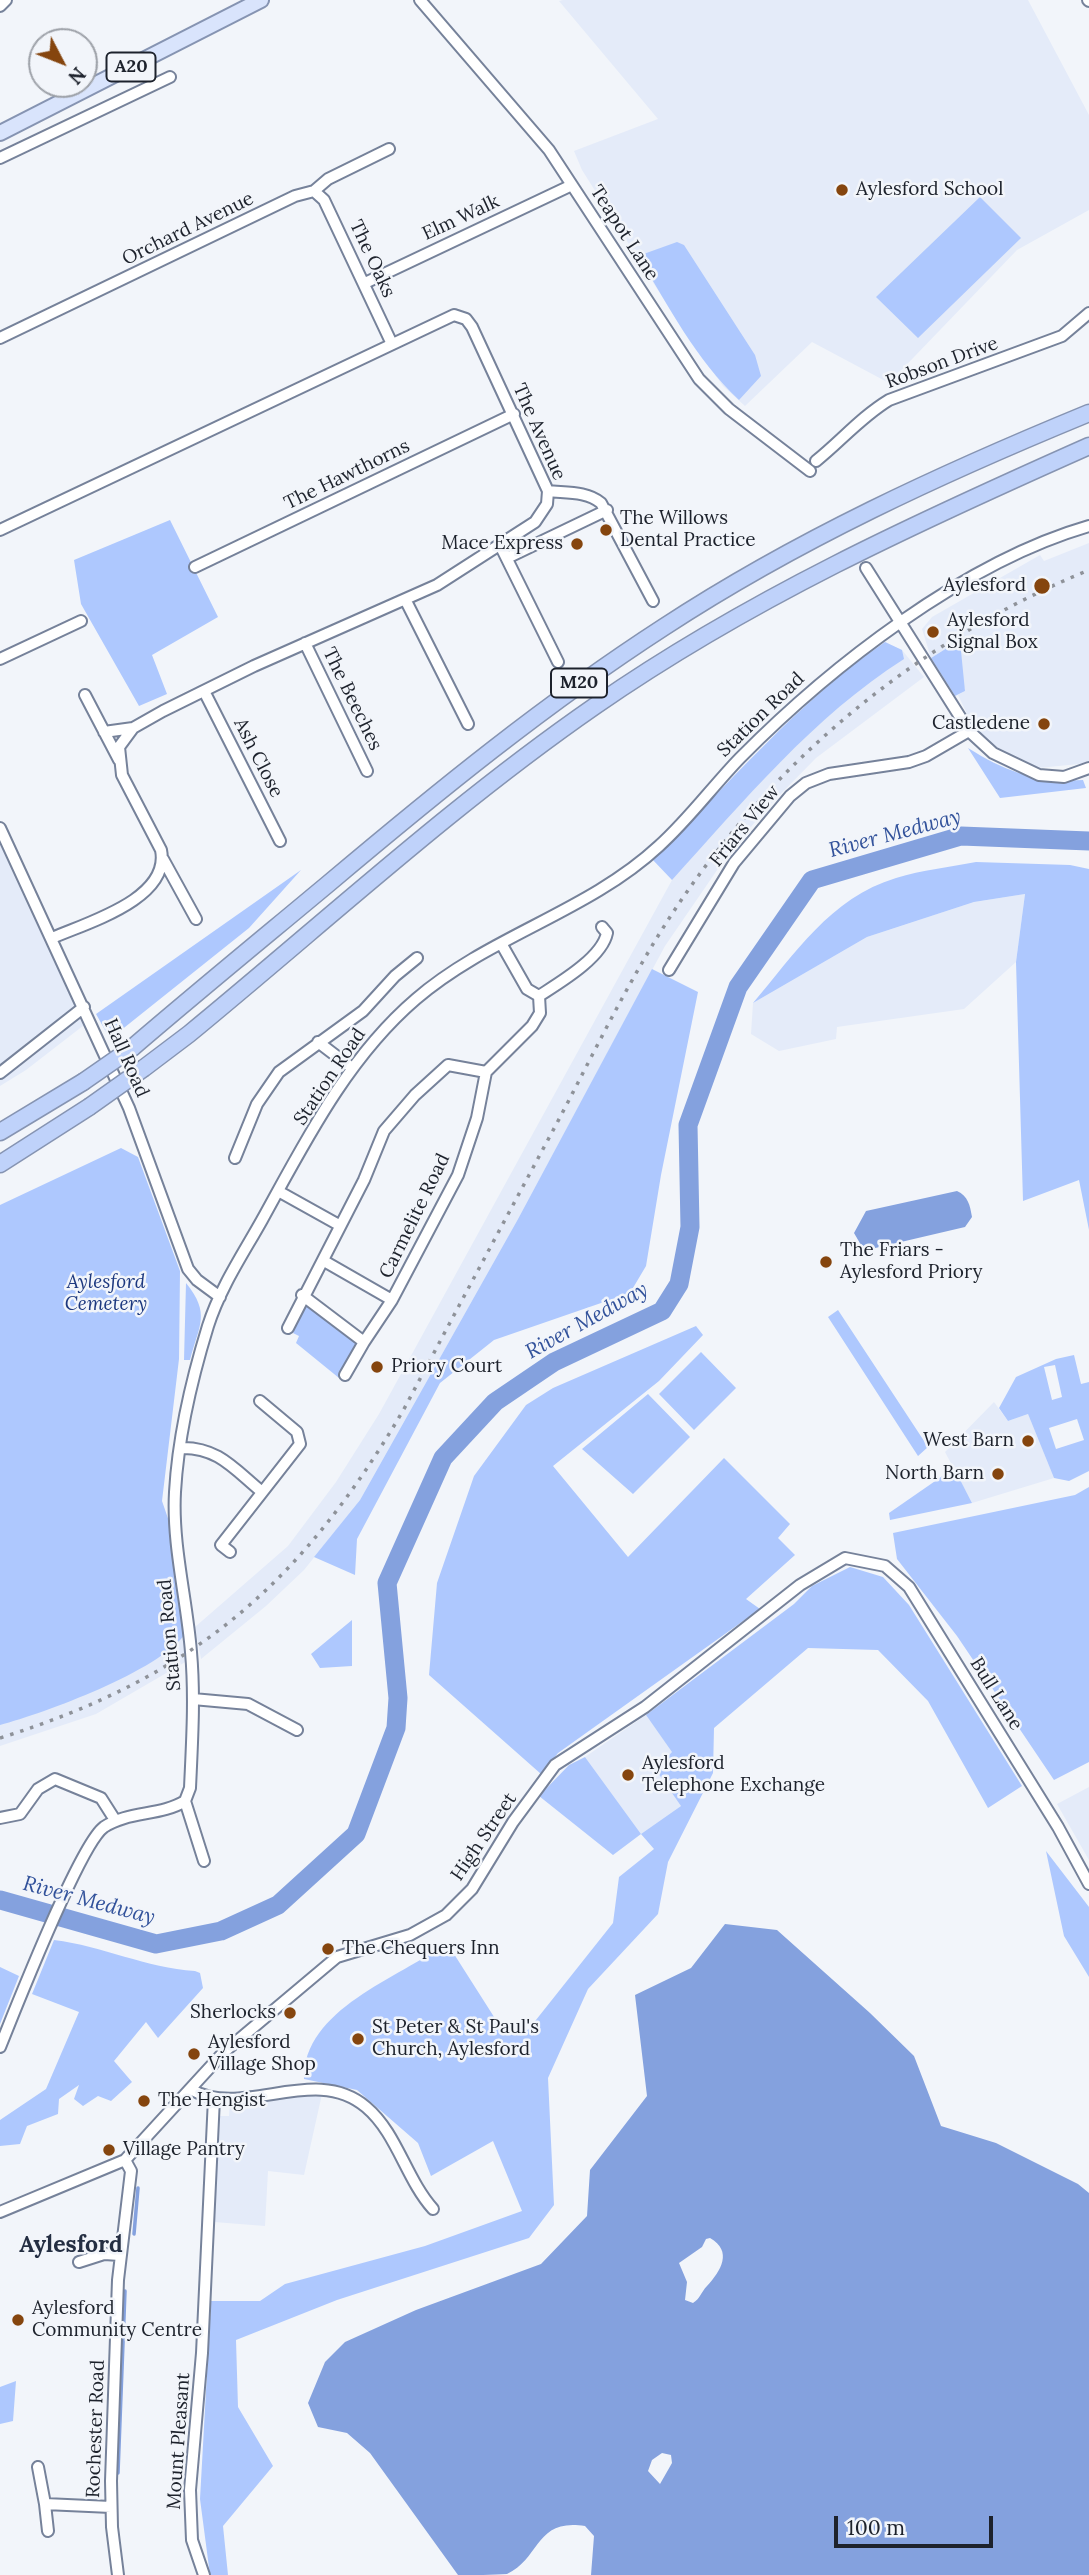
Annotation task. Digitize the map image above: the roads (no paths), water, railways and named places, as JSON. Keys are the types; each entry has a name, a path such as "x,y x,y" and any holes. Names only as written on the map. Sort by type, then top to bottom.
{"highway":[{"name":"M20","path":"0,1132 82,1082 131,1048 476,761 580,682 666,625 840,527 980,457 1089,413"},
{"name":"M20","path":"0,1164 89,1107 189,1034 496,780 597,705 694,642 782,590 886,537 1089,446"}],"main road":[{"name":"A20","path":"0,133 261,0"}],"street":[{"path":"0,6 6,0"},
{"name":"Teapot Lane","path":"420,0 548,150 699,379 729,409 813,466"},
{"path":"0,158 170,77"},
{"name":"Orchard Avenue","path":"0,338 295,196 314,191 327,179 389,149"},
{"name":"Elm Walk","path":"365,284 572,185"},
{"name":"The Oaks","path":"314,191 324,200 393,344"},
{"name":"Robson Drive","path":"813,466 841,442 866,414 888,400 1062,336 1089,313"},
{"name":"The Avenue","path":"0,530 454,315 466,319 514,414 548,492 548,504 535,522 406,601 305,643 133,728 104,732"},
{"name":"The Hawthorns","path":"195,567 514,414"},
{"path":"548,492 594,497 607,510 653,601"},
{"path":"507,558 607,510"},
{"name":"Station Road","path":"204,1861 185,1801 190,1788 193,1699 191,1651 175,1515 181,1448 206,1335 220,1297 278,1191 352,1068 393,1019 430,986 593,894 649,856 738,760 808,693 851,657 1025,549 1089,526"},
{"path":"500,545 558,662"},
{"path":"866,568 968,731 993,753 1040,775 1064,777 1089,768"},
{"path":"406,601 468,724"},
{"path":"0,659 81,621"},
{"name":"The Beeches","path":"305,643 367,771"},
{"name":"Ash Close","path":"204,691 280,841"},
{"path":"85,695 121,764"},
{"path":"133,728 119,747 122,775 196,919"},
{"name":"Friars View","path":"669,971 734,863 790,796 806,783 829,774 909,762 926,756 968,731"},
{"name":"Hall Road","path":"0,828 141,1135 188,1269 197,1280 220,1297"},
{"path":"52,938 133,903 153,883 163,859"},
{"path":"539,996 575,973 603,943 607,933 602,927"},
{"path":"502,944 527,989 539,996"},
{"path":"234,1158 269,1084 289,1062 363,1011 395,975 417,958"},
{"path":"288,1328 302,1295 324,1261 339,1225 364,1180 384,1131 415,1096 448,1065 486,1072 533,1026 540,1013 539,996"},
{"path":"0,1073 84,1007"},
{"path":"318,1042 352,1068"},
{"name":"Carmelite Road","path":"345,1375 392,1300 458,1175 477,1118 486,1072"},
{"path":"278,1191 339,1225"},
{"path":"324,1261 392,1300"},
{"path":"302,1295 365,1342"},
{"path":"230,1552 221,1545 300,1444 297,1432 260,1401"},
{"path":"181,1448 213,1451 262,1492"},
{"name":"Bull Lane","path":"845,1558 885,1566 909,1587 1058,1827 1089,1884"},
{"name":"High Street","path":"125,2160 244,2034 337,1957 410,1936 446,1915 472,1889 513,1822 555,1765 645,1707 800,1585 845,1558"},
{"path":"193,1699 248,1704 297,1730"},
{"path":"0,1818 15,1818 38,1789 55,1779 101,1798 116,1820"},
{"path":"0,2047 76,1872 100,1829 116,1820 170,1808 185,1801"},
{"path":"190,2090 214,2098 327,2090 346,2094 369,2109 382,2125 416,2191 433,2209"},
{"name":"Mount Pleasant","path":"204,2575 192,2540 190,2490 202,2353 214,2098"},
{"path":"0,2212 125,2160"},
{"name":"Rochester Road","path":"118,2575 111,2507 120,2255 131,2171 125,2160"},
{"path":"79,2262 104,2254 120,2255"},
{"path":"38,2467 48,2531"},
{"path":"45,2504 111,2507"}],"waterway":[{"name":"River Medway","path":"0,1900 156,1944 221,1931 278,1905 356,1834 396,1728 398,1698 387,1583 443,1458 495,1402 554,1362 662,1311 679,1284 690,1227 688,1125 738,987 812,880 961,836 1089,841"},
{"path":"134,2234 138,2188"},
{"path":"118,2473 125,2291"}],"railway":[{"path":"0,1738 69,1713 131,1685 187,1653 237,1616 283,1573 325,1525 365,1471 404,1409 632,981 664,926 722,845 765,795 812,748 914,665 970,629 1089,570"}],"place":[{"name":"Aylesford School","path":"842,190"},
{"name":"The Willows Dental Practice","path":"606,530"},
{"name":"Mace Express","path":"577,544"},
{"name":"Aylesford","path":"1042,586"},
{"name":"Aylesford Signal Box","path":"933,632"},
{"name":"Castledene","path":"1044,724"},
{"name":"The Friars - Aylesford Priory","path":"826,1262"},
{"name":"Priory Court","path":"377,1367"},
{"name":"West Barn","path":"1028,1441"},
{"name":"North Barn","path":"998,1474"},
{"name":"Aylesford Telephone Exchange","path":"628,1775"},
{"name":"The Chequers Inn","path":"328,1949"},
{"name":"Sherlocks","path":"290,2013"},
{"name":"St Peter & St Paul's Church, Aylesford","path":"358,2039"},
{"name":"Aylesford Village Shop","path":"194,2054"},
{"name":"The Hengist","path":"144,2101"},
{"name":"Village Pantry","path":"109,2150"},
{"name":"Aylesford Community Centre","path":"18,2320"}],"district":[{"name":"Aylesford","path":"71,2245"}],"park label":[{"name":"Aylesford Cemetery","path":"106,1294"}]}
